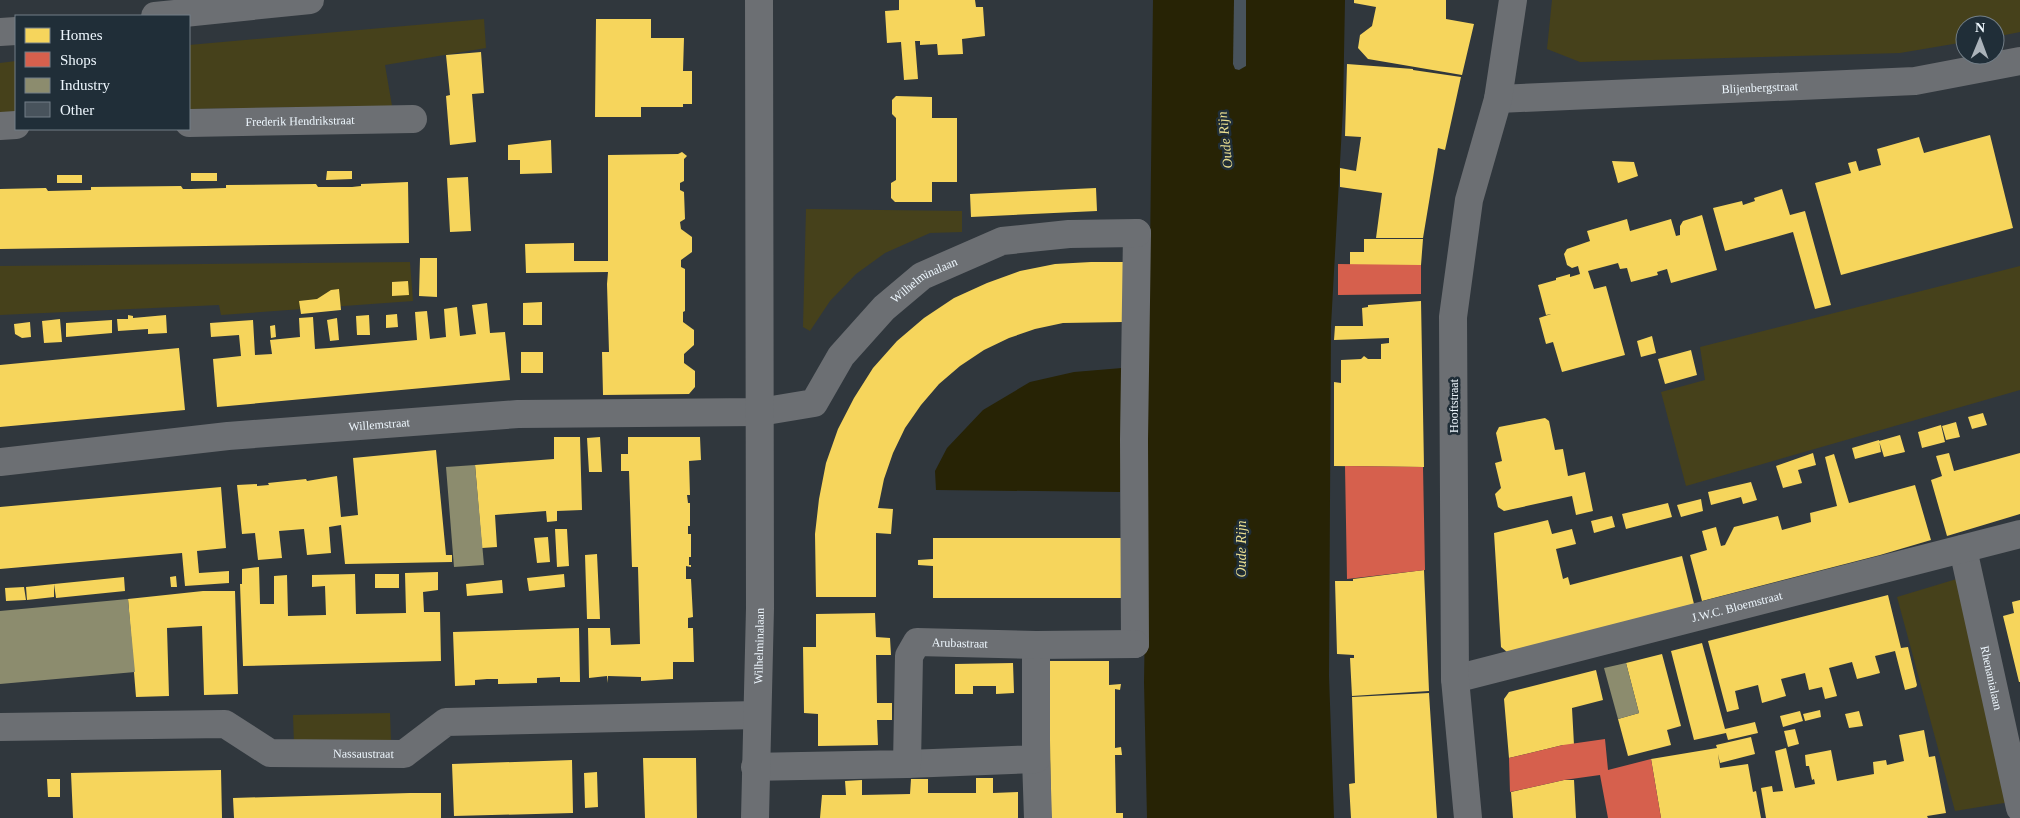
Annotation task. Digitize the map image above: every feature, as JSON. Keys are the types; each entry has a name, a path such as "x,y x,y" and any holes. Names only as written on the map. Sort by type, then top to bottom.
{"street":[{"path":"165,15 310,0"},
{"name":"Hooftstraat","path":"1468,818 1455,680 1453,317 1469,200 1498,99 1513,0"},
{"name":"Wilhelminalaan","path":"755,818 760,608 759,5"},
{"path":"0,32 15,31"},
{"name":"Blijenbergstraat","path":"1498,99 1916,80 2020,61"},
{"name":"Frederik Hendrikstraat","path":"190,122 413,119"},
{"path":"0,126 15,125"},
{"name":"Wilhelminalaan","path":"760,412 814,403 841,356 884,308 922,276 1002,241 1069,234 1137,233 1134,430 1135,644"},
{"name":"Willemstraat","path":"0,462 228,436 518,414 760,412"},
{"name":"J.W.C. Bloemstraat","path":"1455,680 2020,534"},
{"name":"Rhenanialaan","path":"1963,548 2020,808"},
{"name":"Arubastraat","path":"907,764 909,656 917,642 1036,645 1135,644"},
{"path":"1036,645 1038,818"},
{"name":"Nassaustraat","path":"0,727 225,724 270,753 404,754 446,722 757,715"},
{"path":"755,768 1036,759"}],"shaded area":[{"path":"1552,0 2020,0 2020,32 2005,35 2005,15 1955,15 1955,44 1900,53 1580,62 1547,49"},
{"path":"484,19 486,48 385,65 392,106 190,109 190,45"},
{"path":"15,61 15,112 0,112 0,63"},
{"path":"806,209 962,211 962,232 930,233 885,253 856,274 830,301 810,331 803,327"},
{"path":"410,262 413,301 221,315 219,305 0,315 0,266"},
{"path":"2020,266 2020,390 1686,486 1661,392 1705,380 1700,347"},
{"path":"1960,578 2010,802 1955,811 1897,597"},
{"path":"390,713 391,742 294,744 293,715"}],"water":[{"name":"Oude Rijn","path":"1153,0 1345,0 1343,108 1331,326 1329,676 1334,818 1147,818 1144,682 1146,552 1122,439 1120,492 936,490 935,471 947,448 983,410 1030,382 1074,372 1122,368 1150,255"}],"building: Homes":[{"path":"899,0 975,0 976,7 983,7 985,36 962,39 963,54 938,55 937,44 920,45 920,41 915,41 918,79 904,80 901,42 887,43 885,11 899,10"},
{"path":"1354,0 1446,0 1446,19 1474,24 1462,75 1368,59 1358,48 1360,35 1372,26 1376,7 1354,3"},
{"path":"596,19 651,19 651,38 684,38 683,71 692,71 692,104 683,104 683,107 641,107 641,117 595,117"},
{"path":"481,52 484,93 472,94 476,142 450,145 446,96 450,95 446,55"},
{"path":"1347,64 1413,69 1461,77 1445,150 1438,148 1423,238 1376,238 1382,193 1340,187 1340,168 1356,171 1361,137 1345,136"},
{"path":"896,96 932,97 932,118 957,118 957,182 932,182 932,202 895,202 891,198 891,183 896,180 896,118 892,114 892,100"},
{"path":"1990,135 2013,228 1841,275 1815,183 1851,173 1848,163 1856,161 1859,171 1881,165 1877,149 1919,137 1924,153"},
{"path":"551,140 552,173 520,174 520,160 508,160 508,145"},
{"path":"682,152 687,156 684,159 684,181 680,183 680,190 684,192 685,219 680,222 681,229 692,237 692,252 681,260 681,267 685,269 685,311 683,312 683,322 694,330 694,345 684,354 684,363 695,371 695,387 689,394 603,395 602,352 609,352 608,272 526,273 525,244 574,243 574,261 608,261 608,155 678,154"},
{"path":"1612,161 1634,162 1638,176 1618,183"},
{"path":"327,171 352,171 352,179 326,180"},
{"path":"191,173 217,173 217,181 191,181"},
{"path":"57,175 82,175 82,183 57,183"},
{"path":"468,177 471,231 450,232 447,178"},
{"path":"408,182 409,243 0,249 0,189 46,188 48,191 91,190 91,187 181,186 183,189 191,189 226,188 226,185 316,184 318,187 352,187 361,186 361,184"},
{"path":"1096,188 1097,211 971,217 970,194"},
{"path":"1782,189 1790,215 1805,211 1831,305 1815,309 1793,232 1725,251 1713,208 1742,201 1743,205 1755,201 1754,198"},
{"path":"1702,215 1717,270 1671,283 1667,269 1657,272 1658,275 1631,282 1627,268 1620,269 1618,263 1588,271 1594,289 1606,286 1625,355 1562,372 1553,342 1546,344 1539,318 1551,314 1546,315 1538,285 1570,274 1570,277 1580,274 1578,266 1572,268 1567,265 1564,254 1567,249 1590,241 1587,231 1627,219 1630,231 1671,219 1676,236 1680,235 1680,226 1683,221"},
{"path":"1364,239 1423,239 1421,265 1350,265 1350,252 1364,252"},
{"path":"420,258 437,258 437,297 419,296"},
{"path":"1123,262 1123,322 1063,323 1035,329 1009,338 984,350 960,366 939,384 905,428 893,453 884,479 878,508 893,509 891,534 876,533 876,597 816,597 815,534 826,463 838,429 854,398 873,368 897,341 924,318 954,298 1020,271 1055,264"},
{"path":"408,281 409,295 392,296 392,282"},
{"path":"339,289 341,310 301,314 299,301 317,299 331,290"},
{"path":"1421,301 1424,467 1334,466 1334,382 1341,383 1341,360 1361,359 1364,356 1368,359 1381,359 1381,344 1389,343 1389,338 1334,340 1335,326 1363,326 1362,308 1368,307 1368,305"},
{"path":"542,302 542,325 523,325 523,303"},
{"path":"487,303 490,333 505,332 510,380 217,407 213,359 241,356 239,335 211,337 210,323 253,320 255,355 272,354 270,340 300,337 299,318 313,317 315,349 329,348 417,340 415,312 427,311 430,339 446,337 444,309 457,307 460,336 476,334 472,305"},
{"path":"397,314 398,327 386,328 386,315"},
{"path":"128,315 133,316 133,318 166,315 167,333 148,334 148,329 118,331 117,319 128,319"},
{"path":"369,315 370,335 357,335 356,316"},
{"path":"337,318 339,340 330,341 327,320"},
{"path":"60,319 62,342 44,343 42,321"},
{"path":"112,320 112,333 66,337 66,323"},
{"path":"30,322 31,337 22,338 15,334 14,324"},
{"path":"275,325 276,337 271,338 270,326"},
{"path":"1652,336 1656,353 1641,357 1637,341"},
{"path":"179,348 185,410 0,427 0,365"},
{"path":"1691,350 1697,375 1665,384 1658,359"},
{"path":"521,352 543,352 543,373 521,373"},
{"path":"1983,413 1987,425 1972,429 1968,417"},
{"path":"1545,418 1549,421 1555,450 1563,449 1568,476 1585,472 1593,511 1576,515 1572,496 1504,511 1498,507 1495,494 1501,488 1495,463 1502,461 1496,433 1499,427"},
{"path":"1956,422 1960,437 1946,440 1942,426"},
{"path":"1941,425 1945,442 1922,448 1918,432"},
{"path":"1900,435 1905,452 1884,457 1879,441"},
{"path":"554,437 580,437 582,510 557,511 557,521 547,522 546,511 495,515 497,547 482,548 475,465 554,459"},
{"path":"600,437 602,472 589,472 587,438"},
{"path":"628,437 700,437 701,460 689,461 690,495 687,495 688,503 690,503 688,534 691,534 689,565 691,567 686,566 686,579 691,579 693,617 688,618 688,628 693,628 694,662 673,662 673,679 641,681 641,677 608,676 607,683 607,676 589,678 588,628 610,628 611,645 640,644 638,567 632,567 629,471 621,471 621,454 628,454"},
{"path":"1879,440 1881,452 1855,459 1852,448"},
{"path":"436,450 446,555 452,555 452,562 345,564 341,525 329,527 331,553 307,555 304,529 279,531 282,558 258,560 255,533 242,534 237,485 269,485 268,483 306,479 307,481 337,476 341,517 358,515 353,458"},
{"path":"1813,453 1816,465 1798,470 1802,483 1783,488 1776,466"},
{"path":"1949,453 1954,471 2020,453 2020,514 1947,536 1931,480 1942,476 1936,456"},
{"path":"1834,454 1849,503 1915,485 1931,540 1702,601 1690,555 1707,550 1702,531 1716,527 1721,546 1725,545 1734,527 1778,516 1782,530 1811,522 1810,513 1837,506 1825,457"},
{"path":"1751,482 1757,500 1743,504 1741,497 1711,505 1708,492"},
{"path":"221,487 226,548 197,551 199,573 229,571 229,583 185,586 182,553 0,569 0,507"},
{"path":"1701,499 1703,511 1681,517 1677,505"},
{"path":"1668,503 1672,517 1626,529 1622,514"},
{"path":"1612,516 1615,527 1594,533 1591,521"},
{"path":"1548,520 1552,534 1572,529 1576,544 1556,549 1563,579 1568,577 1570,585 1682,556 1694,604 1507,652 1501,647 1494,533"},
{"path":"555,529 567,529 569,566 557,567"},
{"path":"548,537 550,562 537,563 534,538"},
{"path":"933,538 1121,538 1121,598 933,598 933,566 918,565 918,560 933,559"},
{"path":"597,554 600,619 587,619 585,555"},
{"path":"259,567 260,604 274,604 274,576 287,575 288,616 326,615 325,586 312,587 312,575 355,574 356,614 406,613 405,573 438,572 438,590 423,592 424,612 440,612 441,661 243,666 240,584 242,584 242,569"},
{"path":"1424,570 1429,691 1352,696 1350,658 1354,658 1354,655 1337,654 1335,581 1353,581 1353,579"},
{"path":"375,574 399,574 399,588 375,588"},
{"path":"564,574 565,587 529,591 527,578"},
{"path":"176,576 177,587 171,587 170,577"},
{"path":"124,577 125,591 56,598 54,584"},
{"path":"502,580 503,593 467,596 466,584"},
{"path":"54,584 54,597 27,600 26,587"},
{"path":"24,587 26,600 6,601 5,588"},
{"path":"203,591 235,591 238,694 204,695 202,626 167,628 169,696 136,697 128,599"},
{"path":"1888,595 1901,648 1908,647 1916,687 1905,690 1895,651 1875,656 1880,673 1869,676 1857,679 1852,662 1829,668 1837,696 1825,699 1822,687 1809,690 1805,673 1781,679 1786,696 1762,703 1758,685 1735,691 1739,709 1727,712 1708,641"},
{"path":"2020,600 2019,682 2003,616 2014,613 2012,602"},
{"path":"875,613 876,637 890,638 891,655 876,655 877,703 892,703 892,720 877,720 878,745 818,746 818,714 804,713 803,647 816,647 816,614"},
{"path":"579,628 580,682 560,682 560,677 537,678 537,683 498,684 498,679 487,679 475,680 475,685 455,686 453,632"},
{"path":"1702,643 1725,729 1755,722 1758,733 1728,740 1726,733 1694,740 1671,651"},
{"path":"1662,654 1681,726 1667,730 1671,745 1628,756 1618,719 1639,713 1626,663"},
{"path":"1049,661 1109,661 1109,685 1121,684 1120,690 1115,689 1115,748 1121,747 1122,755 1115,755 1116,813 1123,813 1123,818 1051,818"},
{"path":"1013,663 1014,693 996,694 996,686 973,686 973,694 955,694 955,664"},
{"path":"1596,670 1603,700 1572,708 1574,745 1563,745 1509,758 1504,699 1509,692"},
{"path":"1429,693 1437,818 1351,818 1349,784 1355,783 1352,697"},
{"path":"1820,710 1821,717 1805,721 1803,714"},
{"path":"1800,711 1803,721 1783,727 1780,716"},
{"path":"1859,711 1863,726 1849,728 1845,714"},
{"path":"1795,729 1799,744 1788,747 1784,731"},
{"path":"1924,730 1929,757 1935,756 1946,813 1927,816 1928,818 1766,818 1761,788 1772,786 1773,792 1783,791 1775,751 1786,748 1795,788 1815,784 1814,779 1812,780 1809,766 1806,766 1805,755 1831,750 1837,781 1874,774 1873,762 1886,760 1887,765 1904,761 1899,735"},
{"path":"1751,737 1755,754 1720,763 1718,754 1720,768 1748,764 1753,792 1756,791 1761,818 1661,818 1651,759 1717,748 1716,745"},
{"path":"643,758 696,758 697,818 645,818"},
{"path":"572,760 573,813 454,816 452,764"},
{"path":"221,770 222,818 73,818 71,773"},
{"path":"597,772 598,807 585,808 584,773"},
{"path":"976,778 993,778 993,793 1018,792 1018,818 820,818 822,795 846,795 845,781 862,780 862,795 910,794 911,779 928,779 928,793 976,793"},
{"path":"47,779 60,779 60,797 48,797"},
{"path":"1564,780 1574,780 1576,818 1513,818 1511,792"},
{"path":"441,793 441,818 234,818 233,798"}],"building: Shops":[{"path":"1338,264 1421,265 1421,294 1338,295"},
{"path":"1345,466 1423,467 1425,570 1347,579"},
{"path":"1605,739 1608,770 1651,759 1661,818 1608,818 1600,775 1564,780 1510,792 1509,758 1563,745"}],"building: Industry":[{"path":"475,465 484,565 454,567 446,467"},
{"path":"128,599 135,672 0,684 0,611"},
{"path":"1626,663 1639,713 1618,719 1604,668"}],"building: Other":[{"path":"1234,0 1246,0 1246,66 1239,70 1235,69 1233,64"}]}
